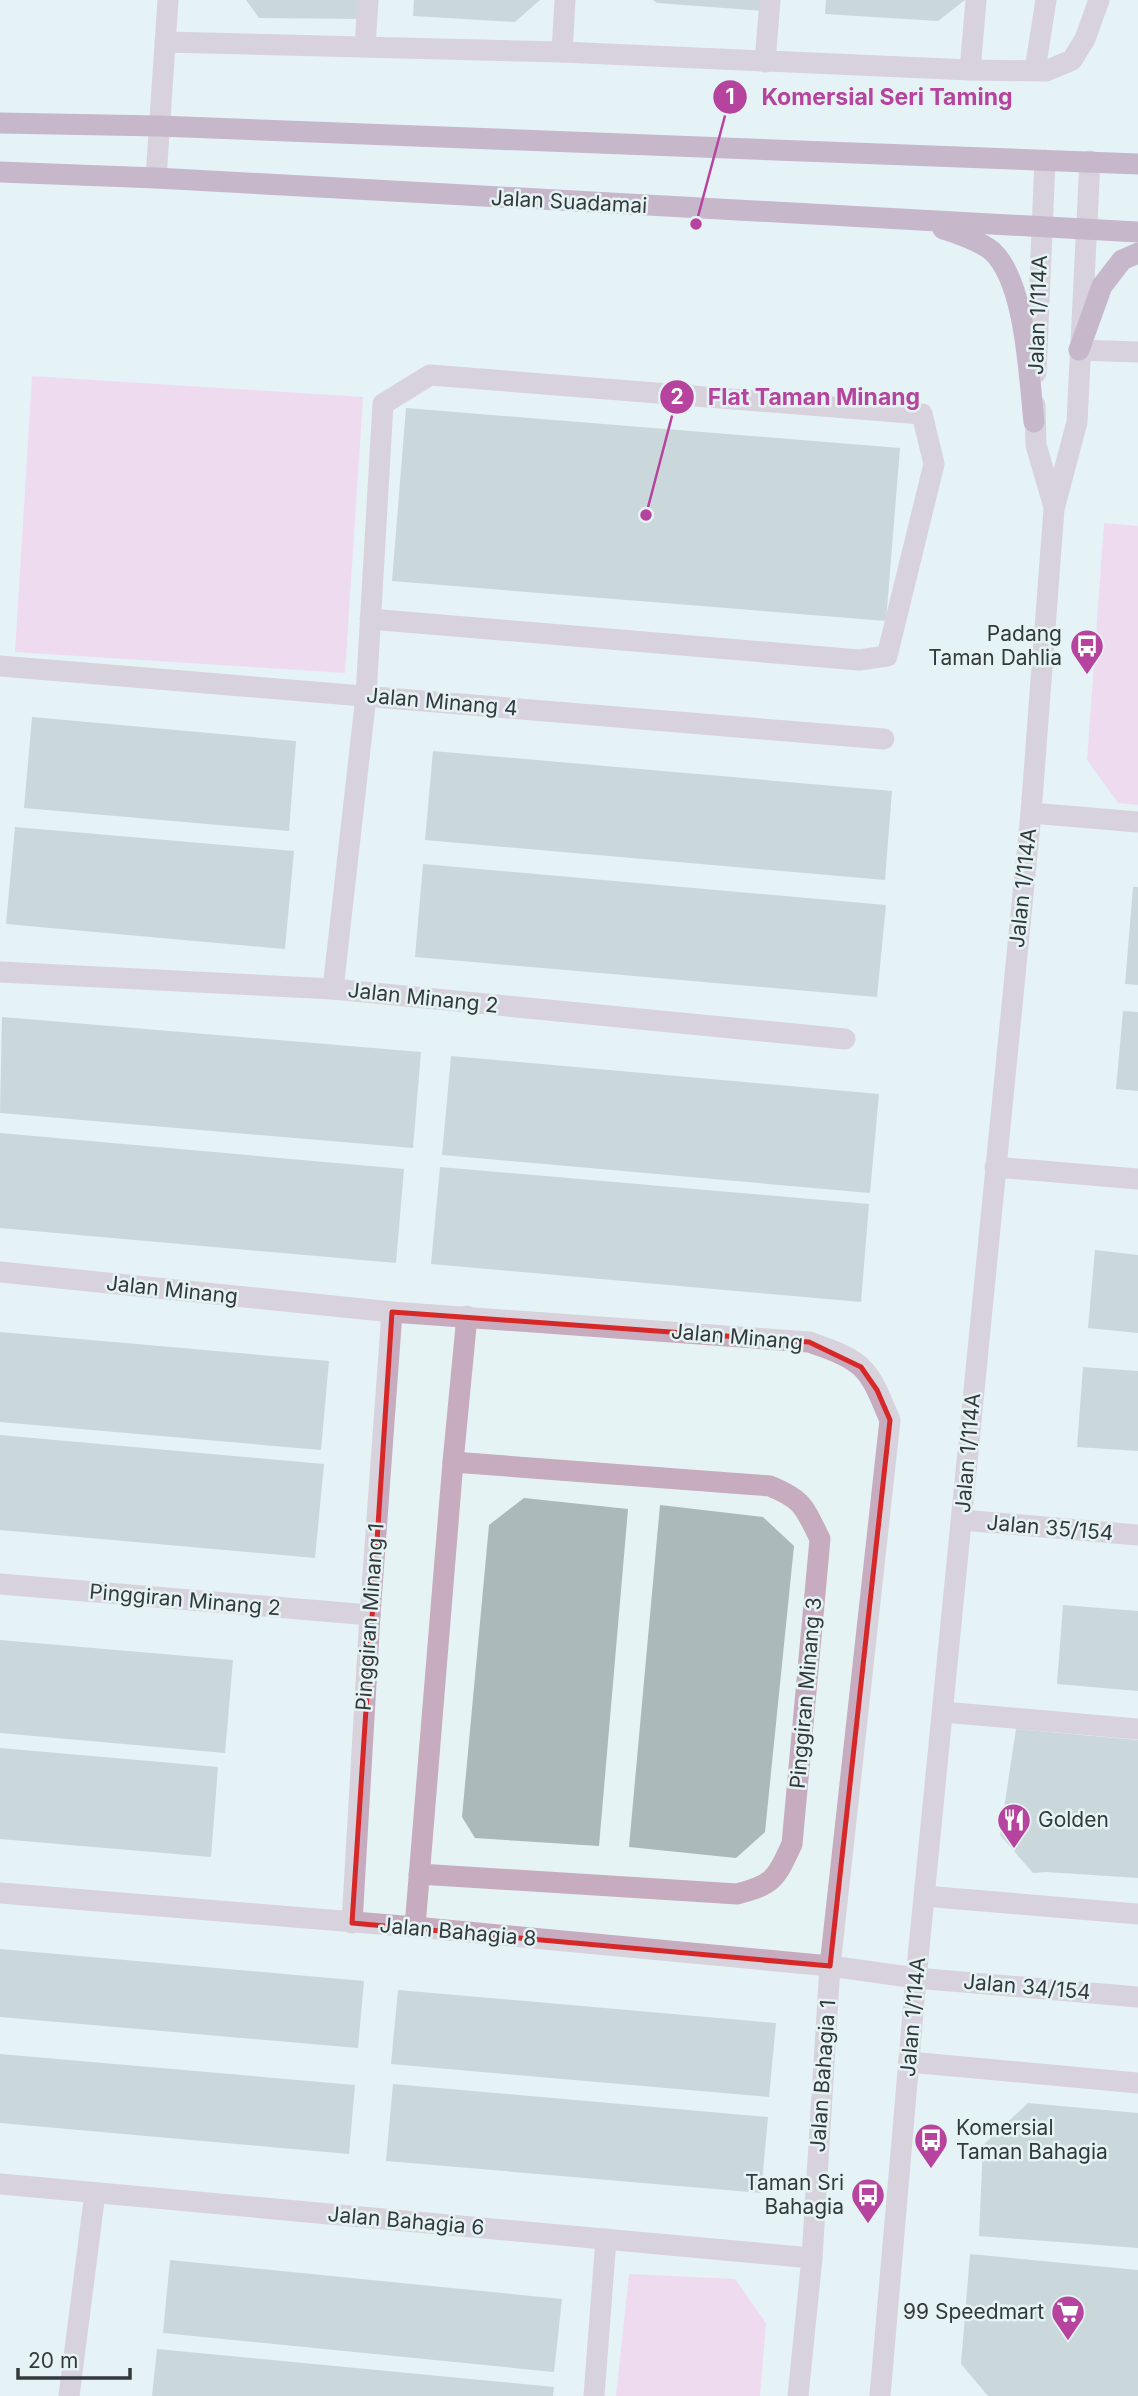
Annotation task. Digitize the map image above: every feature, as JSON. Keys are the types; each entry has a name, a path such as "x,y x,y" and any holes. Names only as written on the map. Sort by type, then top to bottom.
{"main road":[{"path":"0,123 159,126 1138,164"},
{"name":"Jalan Suadamai","path":"0,172 156,178 1138,232"},
{"path":"921,222 959,234 992,251 1010,278 1020,309 1034,422"},
{"path":"1079,350 1102,286 1122,260 1138,253"}],"street":[{"path":"156,178 168,0"},
{"path":"365,46 368,0"},
{"path":"562,52 565,0"},
{"path":"765,61 770,0"},
{"path":"971,70 976,0"},
{"path":"1035,70 1046,0"},
{"path":"165,42 562,52 1046,71 1072,60 1085,39 1099,0"},
{"name":"Jalan 1/114A","path":"1045,160 1034,422 1035,445 1054,509"},
{"name":"Jalan 1/114A","path":"880,2396 916,1978 1031,813 1054,509 1077,422 1090,161"},
{"path":"1079,350 1138,352"},
{"path":"333,989 366,696 370,619 383,404 430,375 922,414 934,464 887,656 859,660 370,619"},
{"name":"Jalan Minang 4","path":"0,666 884,739"},
{"path":"1031,813 1138,822"},
{"name":"Jalan Minang 2","path":"0,972 333,989 845,1039"},
{"path":"995,1167 1138,1179"},
{"name":"Jalan Minang","path":"0,1272 392,1312 809,1342 836,1352 861,1367 877,1390 890,1420 830,1966"},
{"name":"Pinggiran Minang 1","path":"352,1923 370,1615 392,1312"},
{"path":"415,1927 467,1316"},
{"name":"Pinggiran Minang 3","path":"419,1874 737,1894 761,1888 777,1875 792,1844 820,1539 795,1496 770,1486 453,1462"},
{"name":"Jalan 35/154","path":"962,1520 1138,1535"},
{"name":"Pinggiran Minang 2","path":"0,1584 370,1615"},
{"path":"943,1713 1138,1728"},
{"name":"Jalan Bahagia 8","path":"0,1893 415,1927 830,1966 916,1978"},
{"path":"924,1896 1138,1914"},
{"name":"Jalan Bahagia 1","path":"798,2396 812,2258 830,1966"},
{"name":"Jalan 34/154","path":"916,1978 1138,1997"},
{"path":"909,2062 1138,2083"},
{"name":"Jalan Bahagia 6","path":"0,2184 812,2258"},
{"path":"69,2396 94,2193"},
{"path":"594,2396 606,2239"}],"highlighted area":[{"path":"392,1312 809,1342 861,1367 877,1390 890,1420 830,1966 352,1923"}],"shaded area":[{"path":"32,376 363,397 345,673 15,652"},
{"path":"1104,523 1138,526 1138,805 1118,803 1087,760"},
{"path":"629,2274 735,2279 766,2323 760,2396 616,2396"}],"building":[{"path":"246,0 362,0 360,19 259,18"},
{"path":"414,0 540,0 515,22 413,16"},
{"path":"653,0 766,0 765,11 657,3"},
{"path":"826,0 965,0 938,21 825,14"},
{"path":"406,408 900,448 886,621 392,581"},
{"path":"32,717 296,741 289,831 24,808"},
{"path":"433,751 892,791 885,880 425,840"},
{"path":"15,827 294,851 285,949 6,924"},
{"path":"423,864 886,905 877,997 415,957"},
{"path":"1133,887 1138,887 1138,985 1125,984"},
{"path":"1123,1011 1138,1012 1138,1091 1116,1089"},
{"path":"2,1017 421,1052 413,1148 0,1113"},
{"path":"451,1056 879,1094 870,1193 442,1155"},
{"path":"0,1133 404,1169 396,1263 0,1228"},
{"path":"440,1167 869,1204 861,1302 431,1264"},
{"path":"1095,1250 1138,1255 1138,1333 1088,1328"},
{"path":"0,1332 329,1361 321,1450 0,1422"},
{"path":"1083,1367 1138,1371 1138,1451 1077,1447"},
{"path":"0,1435 324,1464 315,1558 0,1530"},
{"path":"524,1498 628,1509 599,1846 475,1838 462,1817 489,1525"},
{"path":"660,1505 763,1517 794,1546 765,1832 736,1858 629,1847"},
{"path":"1063,1605 1138,1611 1138,1691 1057,1684"},
{"path":"0,1640 233,1660 225,1753 0,1733"},
{"path":"1016,1729 1138,1740 1138,1878 1033,1873 1000,1835"},
{"path":"0,1748 218,1767 211,1857 0,1839"},
{"path":"0,1949 364,1981 358,2048 0,2017"},
{"path":"398,1990 776,2023 769,2097 391,2064"},
{"path":"0,2054 355,2085 349,2154 0,2123"},
{"path":"393,2084 768,2117 761,2193 386,2161"},
{"path":"1028,2103 1138,2113 1138,2248 979,2236 983,2145"},
{"path":"970,2254 1138,2270 1138,2396 988,2396 961,2364"},
{"path":"170,2260 562,2299 554,2372 163,2333"},
{"path":"157,2349 554,2387 553,2396 152,2396"}],"place":[{"name":"Komersial Seri Taming","path":"696,224"},
{"name":"Flat Taman Minang","path":"646,515"},
{"name":"Padang Taman Dahlia","path":"1087,676"},
{"name":"Golden","path":"1014,1850"},
{"name":"Komersial Taman Bahagia","path":"931,2170"},
{"name":"Taman Sri Bahagia","path":"868,2225"},
{"name":"99 Speedmart","path":"1068,2342"}]}
